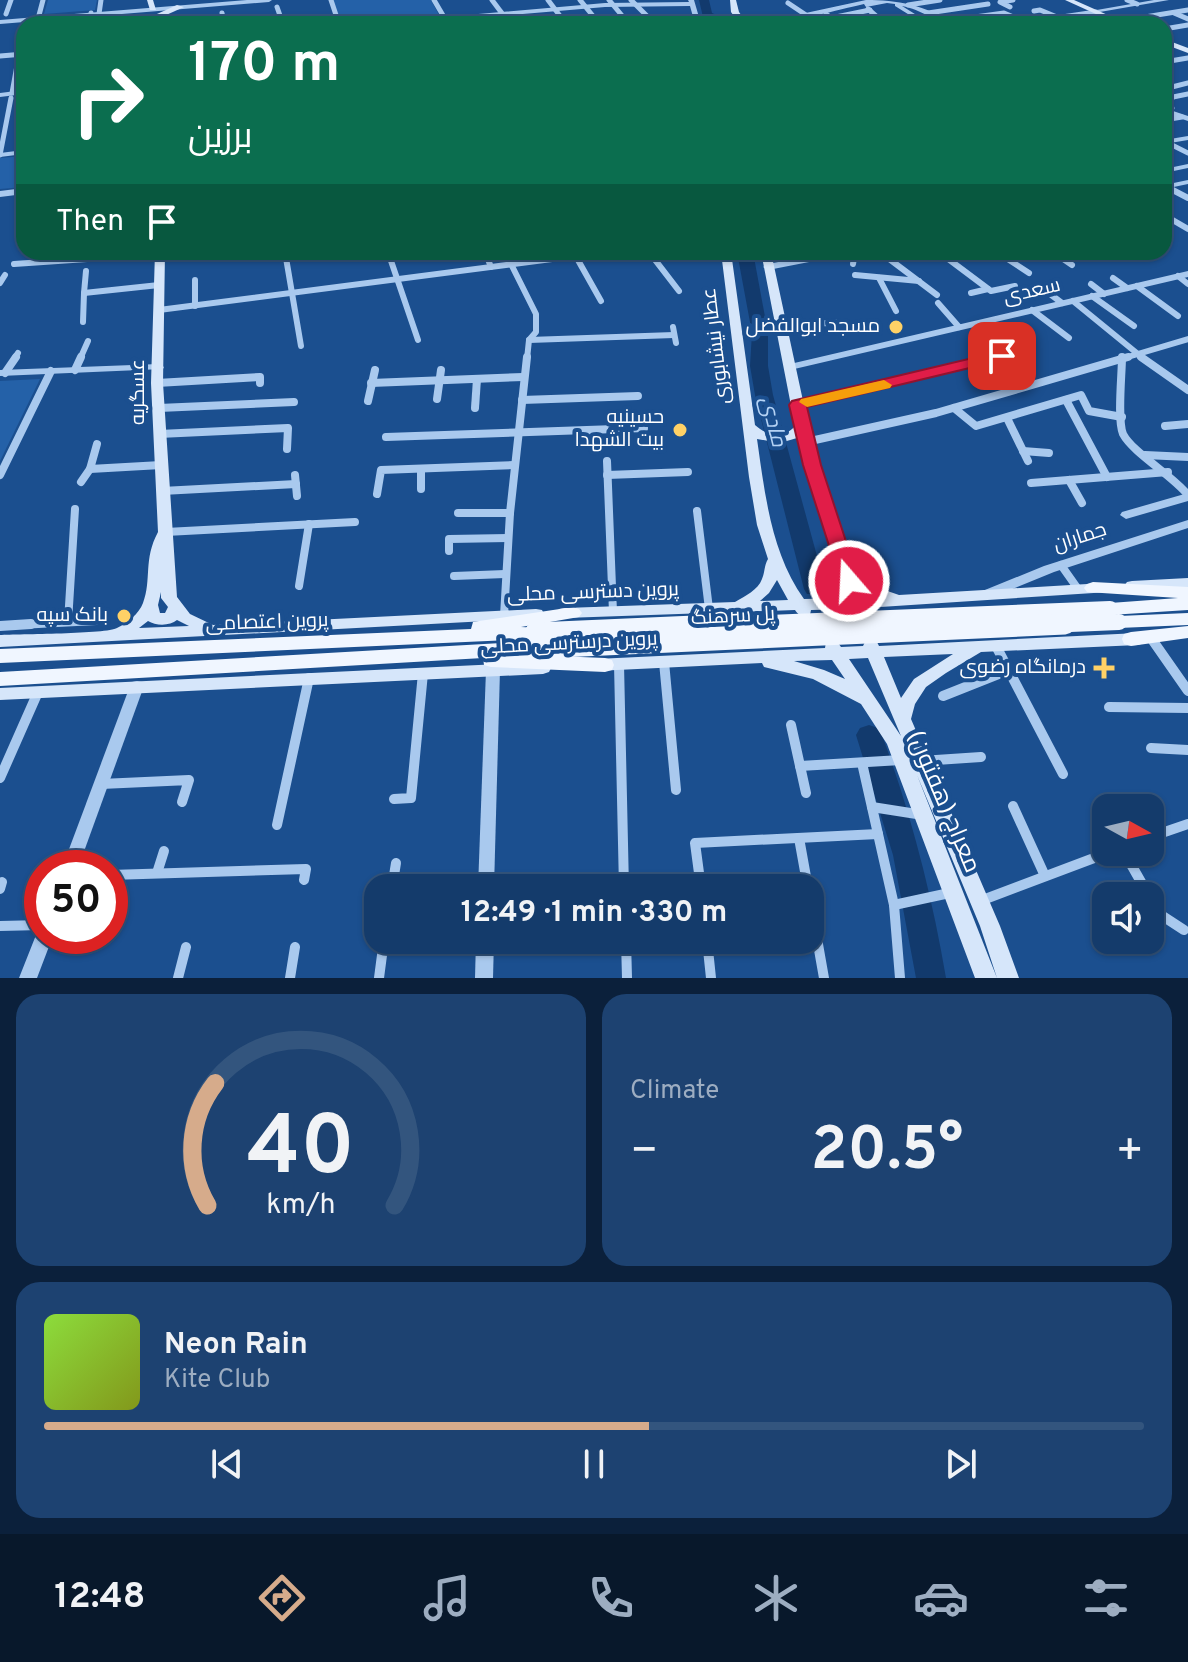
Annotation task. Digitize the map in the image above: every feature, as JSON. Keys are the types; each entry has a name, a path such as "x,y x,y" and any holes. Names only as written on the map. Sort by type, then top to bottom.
{"main road":[{"path":"733,0 735,12 739,16"},
{"path":"1068,0 1106,16"},
{"path":"153,10 180,7"},
{"path":"732,16 735,12"},
{"name":"عسگریه","path":"160,260 157,383 161,491 169,598 175,608"},
{"name":"عطار نیشابوری","path":"727,260 748,425 771,552 780,575 799,605 838,653"},
{"path":"767,260 798,405 800,434 855,603 874,651"},
{"path":"748,425 761,437 772,440 800,434"},
{"name":"عسگریه","path":"152,608 157,544 166,532"},
{"path":"736,608 767,588 773,577 771,552"},
{"path":"842,562 853,578 868,590 893,597 936,598"},
{"name":"پروین دسترسی محلی","path":"0,641 504,616 855,603 1188,583"},
{"path":"1086,589 1188,593"},
{"path":"936,598 907,602 894,609 891,617 894,627 910,644 970,648"},
{"name":"پل سرهنگ","path":"394,648 1115,615 1188,604"},
{"path":"152,608 152,615 162,620 170,618 175,608 184,618 218,629"},
{"path":"87,636 125,630 139,623 152,608"},
{"path":"736,608 767,611 782,618 791,628 789,639 772,652 742,658"},
{"path":"394,648 573,613"},
{"path":"1115,615 1188,619"},
{"path":"1131,639 1188,634"},
{"name":"پروین درسترسی محلی","path":"0,694 970,648 1188,634"},
{"path":"394,648 612,664"},
{"name":"پروین اعتصامی","path":"0,656 394,648"},
{"name":"پروین اعتصامی","path":"0,679 394,648"},
{"path":"902,718 905,702 915,684 970,648"},
{"name":"معراج (هفتون)","path":"874,651 902,718 924,815 986,978"},
{"name":"معراج (هفتون)","path":"838,653 895,742 911,761 979,901 1008,978"},
{"path":"742,658 794,666 842,683 871,706"},
{"path":"853,679 861,673 873,672 884,676"}],"street":[{"path":"6,14 11,0"},
{"path":"93,16 101,0"},
{"path":"180,7 251,0"},
{"path":"61,16 153,10 190,3 269,0"},
{"path":"492,0 504,14"},
{"path":"548,0 560,16"},
{"path":"580,0 593,16"},
{"path":"802,16 874,0"},
{"path":"908,5 940,0"},
{"path":"1010,7 1000,2 1013,0"},
{"path":"1127,0 1141,3"},
{"path":"1068,16 1166,0"},
{"path":"891,1 915,16"},
{"path":"837,16 891,1 935,16"},
{"path":"490,16 611,3 692,2"},
{"path":"788,3 806,15"},
{"path":"928,13 988,4"},
{"path":"277,7 280,16"},
{"path":"867,8 876,16"},
{"path":"1034,11 1040,10 1053,16"},
{"path":"1150,16 1188,10"},
{"path":"735,12 752,16"},
{"path":"986,16 1004,13 1011,16"},
{"path":"1173,13 1188,25"},
{"path":"0,155 16,77"},
{"path":"0,97 16,96"},
{"path":"14,264 67,260"},
{"path":"286,260 301,346"},
{"path":"391,260 418,340"},
{"path":"488,260 491,267"},
{"path":"159,310 537,260"},
{"path":"578,260 601,301"},
{"path":"655,260 679,291"},
{"path":"853,264 854,260"},
{"path":"891,260 930,289 959,327"},
{"path":"950,260 988,289"},
{"path":"1009,260 1029,273"},
{"path":"1052,263 1069,263 1065,260"},
{"path":"504,616 523,377 529,340 536,332 536,314 511,264"},
{"path":"83,322 86,271"},
{"path":"0,283 5,275"},
{"path":"855,275 920,281"},
{"path":"1183,275 1188,284"},
{"name":"سعدی","path":"790,367 1183,275"},
{"path":"879,278 896,311"},
{"path":"1113,278 1178,316"},
{"path":"195,280 195,306"},
{"path":"1091,284 1098,295 1134,326"},
{"path":"84,293 159,285"},
{"path":"971,293 1015,286"},
{"path":"915,292 930,289"},
{"path":"1046,291 1067,302 1188,390"},
{"path":"1032,310 1069,338"},
{"path":"781,326 844,322"},
{"path":"529,340 674,335"},
{"path":"800,434 954,408 1188,339"},
{"path":"75,370 88,341"},
{"path":"798,405 1032,348"},
{"path":"3,373 18,353"},
{"path":"1122,357 1122,432 1144,455 1168,472 1188,496"},
{"path":"3,373 159,367"},
{"path":"368,401 375,370"},
{"path":"437,399 441,370"},
{"path":"0,475 51,371"},
{"path":"157,383 260,377 260,383"},
{"path":"371,383 523,377"},
{"path":"475,408 477,379"},
{"path":"1156,383 1172,379"},
{"path":"954,408 976,426 1081,395 1089,411 1122,417"},
{"path":"522,400 638,396"},
{"path":"1066,400 1107,477"},
{"path":"159,408 294,402"},
{"path":"1007,418 1028,461"},
{"path":"1165,426 1188,424"},
{"path":"159,434 288,428 287,449"},
{"path":"386,437 644,428"},
{"path":"591,431 592,441 595,440"},
{"path":"81,482 90,469 97,444"},
{"path":"1023,451 1049,453"},
{"path":"1144,455 1188,457"},
{"path":"607,461 613,612"},
{"path":"90,469 161,465"},
{"path":"377,494 381,470 514,465"},
{"path":"421,469 421,489"},
{"path":"607,475 688,472"},
{"path":"1031,483 1168,472"},
{"path":"161,491 296,480 297,496"},
{"path":"1069,480 1082,503"},
{"name":"جماران","path":"1126,515 1188,496"},
{"path":"68,622 75,509"},
{"path":"697,511 709,609"},
{"path":"458,513 510,513"},
{"path":"166,532 355,522"},
{"path":"299,586 309,524"},
{"name":"جماران","path":"985,595 1061,565 1188,524"},
{"path":"449,551 449,539 508,538"},
{"path":"1061,565 1086,589"},
{"path":"454,576 505,574"},
{"path":"0,626 96,621"},
{"path":"1151,638 1188,691"},
{"path":"996,646 1011,669 1063,774"},
{"path":"664,662 676,790"},
{"path":"612,664 623,874"},
{"path":"943,696 1011,669"},
{"path":"486,874 493,670"},
{"path":"394,799 411,798 423,673"},
{"path":"277,825 309,678"},
{"path":"77,850 137,686"},
{"path":"0,778 38,692"},
{"path":"1109,707 1188,708"},
{"path":"791,725 806,793"},
{"path":"1151,748 1188,750"},
{"path":"800,766 981,757"},
{"path":"862,763 894,905 900,978"},
{"path":"101,784 189,780 182,802"},
{"path":"1013,806 1045,876"},
{"path":"872,807 924,815"},
{"path":"1164,833 1188,825"},
{"path":"699,874 695,839 878,834"},
{"path":"799,838 805,874"},
{"path":"157,873 164,851"},
{"path":"979,901 1092,859"},
{"path":"394,874 396,863"},
{"path":"128,874 306,869 304,880"},
{"path":"894,905 955,892"},
{"path":"1164,917 1184,930"},
{"path":"0,926 24,925"},
{"path":"178,978 186,947"},
{"path":"290,978 295,947"},
{"path":"28,978 37,954"},
{"path":"379,978 382,954"},
{"path":"484,978 485,954"},
{"path":"626,954 627,978"},
{"path":"708,954 711,978"},
{"path":"820,954 824,978"}],"shaded area":[{"path":"48,0 97,0 95,10 44,14"},
{"path":"333,0 431,0 439,16 338,16"},
{"path":"16,157 16,188 0,189 0,158"},
{"path":"40,379 0,461 0,381"}],"waterway":[{"name":"مادی","path":"704,0 710,16"},
{"name":"مادی","path":"746,260 760,333 759,366 764,395 815,589"},
{"name":"مادی","path":"869,735 906,855 931,978"}],"slow traffic":[{"path":"807,402 884,385"}],"place":[{"name":"مسجد ابوالفضل","path":"896,327"},
{"name":"حسینیه بیت الشهدا","path":"680,430"},
{"name":"بانک سپه","path":"124,616"},
{"name":"درمانگاه رضوی","path":"1104,668"}],"route":[{"path":"849,581 804,438 798,405 1002,356"}]}
